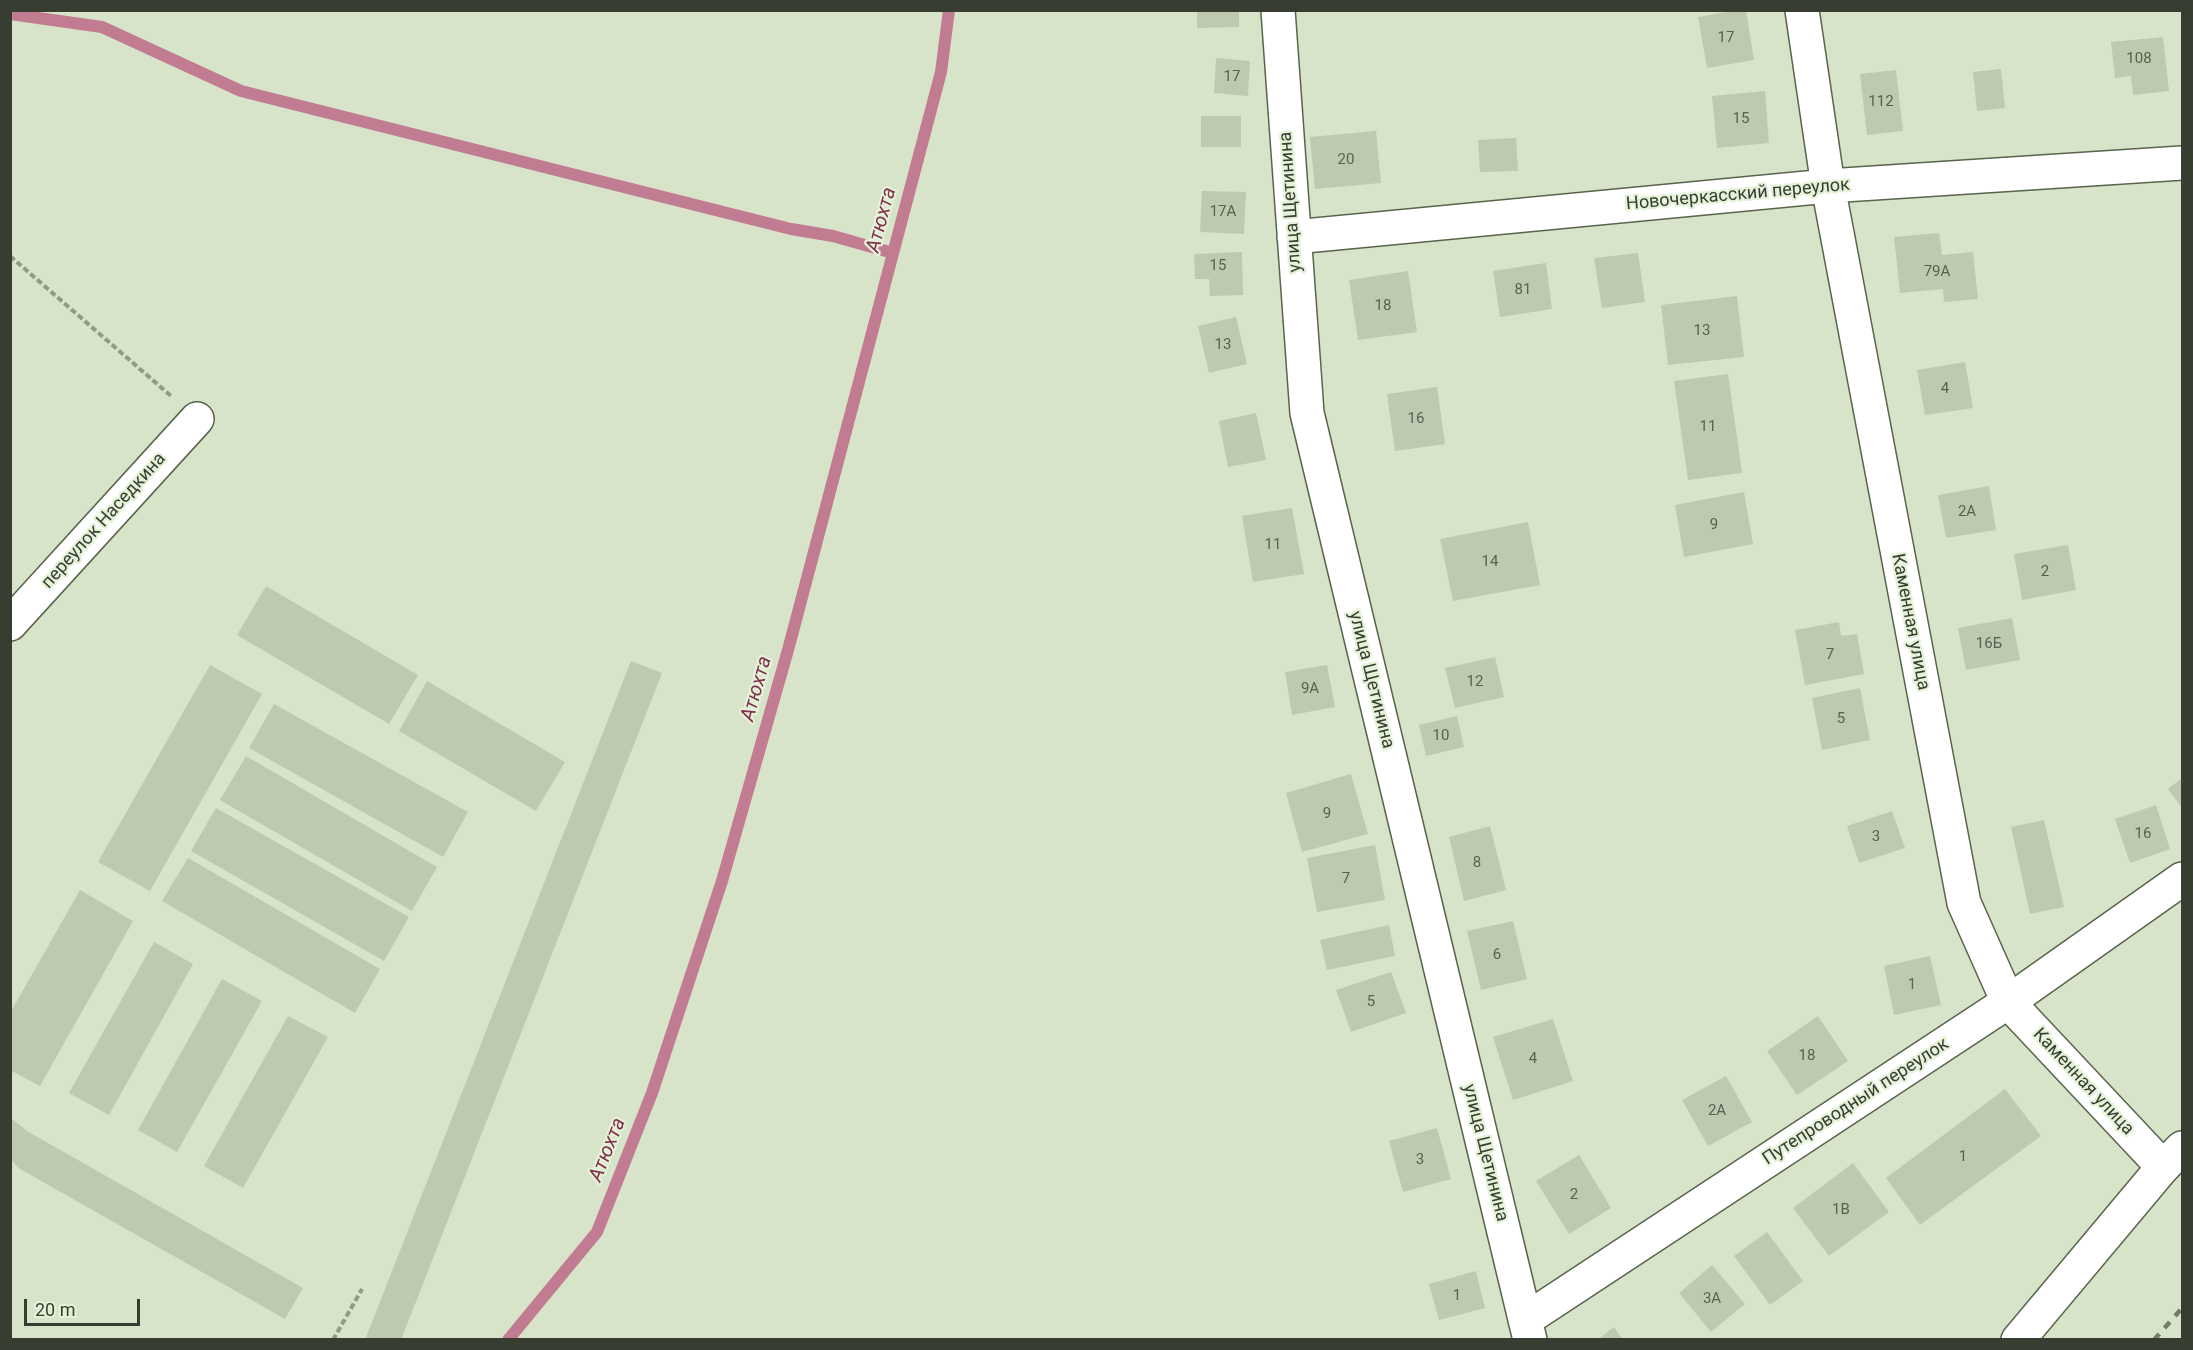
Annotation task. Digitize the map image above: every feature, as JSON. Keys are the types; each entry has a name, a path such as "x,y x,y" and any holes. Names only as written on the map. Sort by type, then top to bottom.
{"street":[{"name":"улица Щетинина","path":"1278,10 1306,413 1528,1330"},
{"name":"Каменная улица","path":"1802,10 1828,186 1964,903 2008,1002 2173,1157"},
{"name":"Новочеркасский переулок","path":"1294,237 1828,186 2182,163"},
{"name":"переулок Наседкина","path":"10,624 197,418"},
{"name":"Путепроводный переулок","path":"1528,1330 2008,1002 2182,879"},
{"path":"2018,1340 2173,1157"}],"path":[{"path":"10,256 197,418"},
{"path":"333,1340 362,1289"}],"building":[{"path":"1197,10 1239,10 1239,27 1197,28"},
{"path":"1746,10 1754,60 1707,68 1698,17"},
{"path":"2163,37 2169,91 2133,95 2131,76 2115,78 2111,42"},
{"path":"1216,58 1250,61 1248,96 1214,93"},
{"path":"2001,69 2005,108 1977,111 1973,72"},
{"path":"1896,70 1903,131 1867,135 1860,74"},
{"path":"1765,91 1769,143 1717,148 1712,96"},
{"path":"1201,116 1241,116 1241,147 1201,147"},
{"path":"1376,131 1381,183 1315,189 1310,137"},
{"path":"1516,138 1518,171 1480,172 1478,140"},
{"path":"1202,191 1246,192 1244,234 1200,232"},
{"path":"1939,233 1942,255 1973,252 1978,299 1944,302 1943,289 1900,293 1894,237"},
{"path":"1242,252 1243,295 1210,296 1209,279 1195,279 1194,254"},
{"path":"1638,253 1645,302 1602,308 1594,258"},
{"path":"1546,263 1552,309 1500,317 1493,271"},
{"path":"1408,271 1417,332 1358,340 1349,280"},
{"path":"1737,296 1744,357 1668,365 1661,305"},
{"path":"1236,317 1247,364 1209,373 1198,326"},
{"path":"1965,362 1973,408 1925,415 1917,370"},
{"path":"1728,374 1742,473 1688,480 1674,381"},
{"path":"1437,387 1445,444 1395,451 1387,394"},
{"path":"1256,413 1266,460 1228,467 1219,421"},
{"path":"1989,486 1996,530 1946,538 1938,495"},
{"path":"1744,492 1753,544 1684,557 1675,505"},
{"path":"1292,508 1304,574 1253,582 1242,516"},
{"path":"1528,522 1540,585 1453,601 1440,539"},
{"path":"2068,545 2076,590 2022,600 2014,554"},
{"path":"266,586 418,675 389,724 237,635"},
{"path":"2012,618 2020,660 1966,670 1958,628"},
{"path":"1839,622 1841,636 1857,634 1864,674 1805,685 1795,630"},
{"path":"1495,657 1504,697 1455,708 1445,668"},
{"path":"631,661 662,673 401,1340 365,1340"},
{"path":"210,665 262,694 150,891 98,862"},
{"path":"1327,665 1335,707 1292,715 1285,672"},
{"path":"427,681 565,762 536,811 399,731"},
{"path":"1860,688 1870,740 1822,750 1812,698"},
{"path":"274,704 468,812 443,857 249,748"},
{"path":"1457,716 1464,747 1426,756 1419,725"},
{"path":"246,756 437,867 412,911 220,800"},
{"path":"1351,774 1368,834 1302,852 1286,793"},
{"path":"2182,778 2182,808 2168,789"},
{"path":"2156,805 2170,849 2130,863 2115,819"},
{"path":"216,808 409,917 384,961 191,851"},
{"path":"1892,811 1905,848 1859,863 1847,826"},
{"path":"2044,820 2064,907 2030,914 2011,827"},
{"path":"1490,826 1506,890 1464,901 1449,837"},
{"path":"1375,845 1385,900 1317,912 1307,858"},
{"path":"188,858 380,969 355,1013 162,901"},
{"path":"80,890 133,921 40,1086 10,1070 10,1013"},
{"path":"1513,921 1527,979 1481,990 1467,931"},
{"path":"1389,925 1395,956 1327,970 1320,940"},
{"path":"154,942 193,964 109,1115 69,1093"},
{"path":"1930,956 1941,1005 1894,1015 1884,966"},
{"path":"1391,972 1406,1013 1351,1032 1336,990"},
{"path":"222,979 262,1001 177,1152 138,1130"},
{"path":"288,1016 328,1037 243,1188 204,1166"},
{"path":"1818,1016 1848,1061 1797,1095 1767,1051"},
{"path":"1553,1019 1573,1081 1513,1100 1493,1037"},
{"path":"1726,1076 1752,1122 1708,1146 1682,1100"},
{"path":"2005,1089 2041,1136 1920,1225 1886,1178"},
{"path":"10,1117 27,1131 303,1288 285,1319 20,1169 10,1159"},
{"path":"1437,1128 1451,1179 1403,1192 1389,1141"},
{"path":"1579,1155 1611,1208 1569,1234 1536,1181"},
{"path":"1853,1163 1889,1212 1829,1256 1793,1208"},
{"path":"1767,1232 1803,1281 1770,1305 1734,1256"},
{"path":"1712,1265 1745,1304 1711,1332 1679,1293"},
{"path":"1476,1271 1485,1308 1439,1320 1429,1284"},
{"path":"1614,1327 1623,1340 1597,1340"}],"waterway":[{"name":"Атюхта","path":"508,1340 597,1232 652,1093 722,881 788,650 941,72 949,10"},
{"path":"10,14 102,27 241,91 791,229 833,236 893,253"}],"railway":[{"path":"2154,1340 2182,1308"}]}
